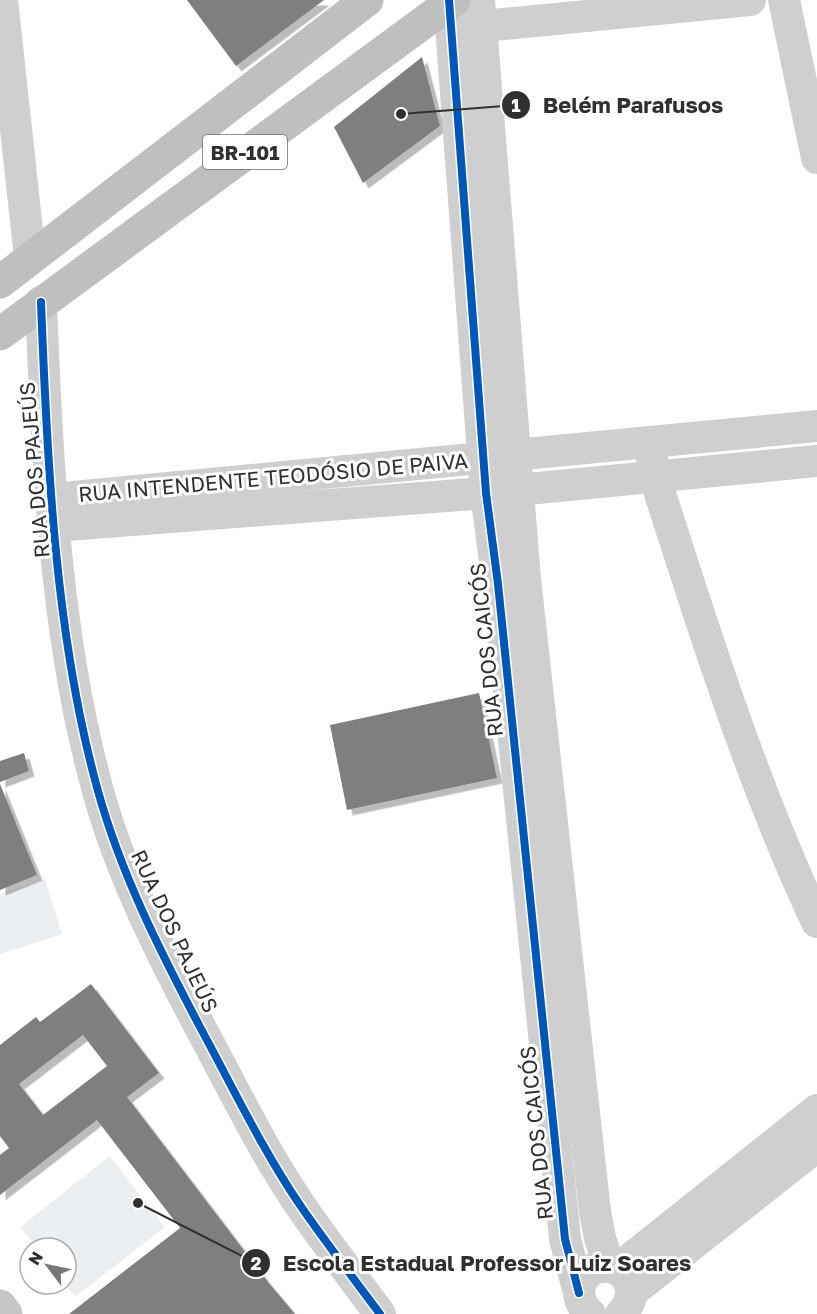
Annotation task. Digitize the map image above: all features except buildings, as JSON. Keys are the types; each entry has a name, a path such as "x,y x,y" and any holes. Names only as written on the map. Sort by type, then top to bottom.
{"highway":[{"name":"BR-101","path":"0,282 367,0"},
{"name":"BR-101","path":"0,334 41,302 461,10"}],"main road":[{"path":"0,1306 6,1314"}],"street":[{"path":"2,0 9,163 30,258"},
{"path":"461,10 527,11 750,0"},
{"path":"784,0 817,158"},
{"name":"RUA DOS CAICÓS","path":"461,10 520,488 512,581 565,1239 577,1305"},
{"name":"RUA DOS CAICÓS","path":"461,10 486,493 512,581 595,1212 600,1238 625,1292"},
{"name":"RUA DOS PAJEÚS","path":"41,302 53,512 68,635 85,741 111,834 142,914 230,1083 301,1207 380,1314"},
{"name":"RUA INTENDENTE TEODÓSIO DE PAIVA","path":"53,512 484,457 817,426"},
{"path":"649,443 655,478 712,654 763,790 817,922"},
{"name":"RUA INTENDENTE TEODÓSIO DE PAIVA","path":"53,512 486,493 817,461"},
{"path":"625,1292 817,1110"},
{"path":"625,1292 817,1146"},
{"path":"577,1305 584,1276 591,1269 625,1292"}],"shaded area":[{"path":"45,879 62,934 0,954 0,894"},
{"path":"110,1156 165,1227 78,1295 78,1236 27,1236 20,1227"}],"cycle path":[{"path":"449,0 486,493 498,584 565,1239 579,1293"},
{"path":"41,302 50,486 63,611 83,732 107,822 156,941 261,1142 302,1208 380,1314"}],"place":[{"name":"Belém Parafusos","path":"401,114"},
{"name":"Escola Estadual Professor Luiz Soares","path":"138,1203"}]}
